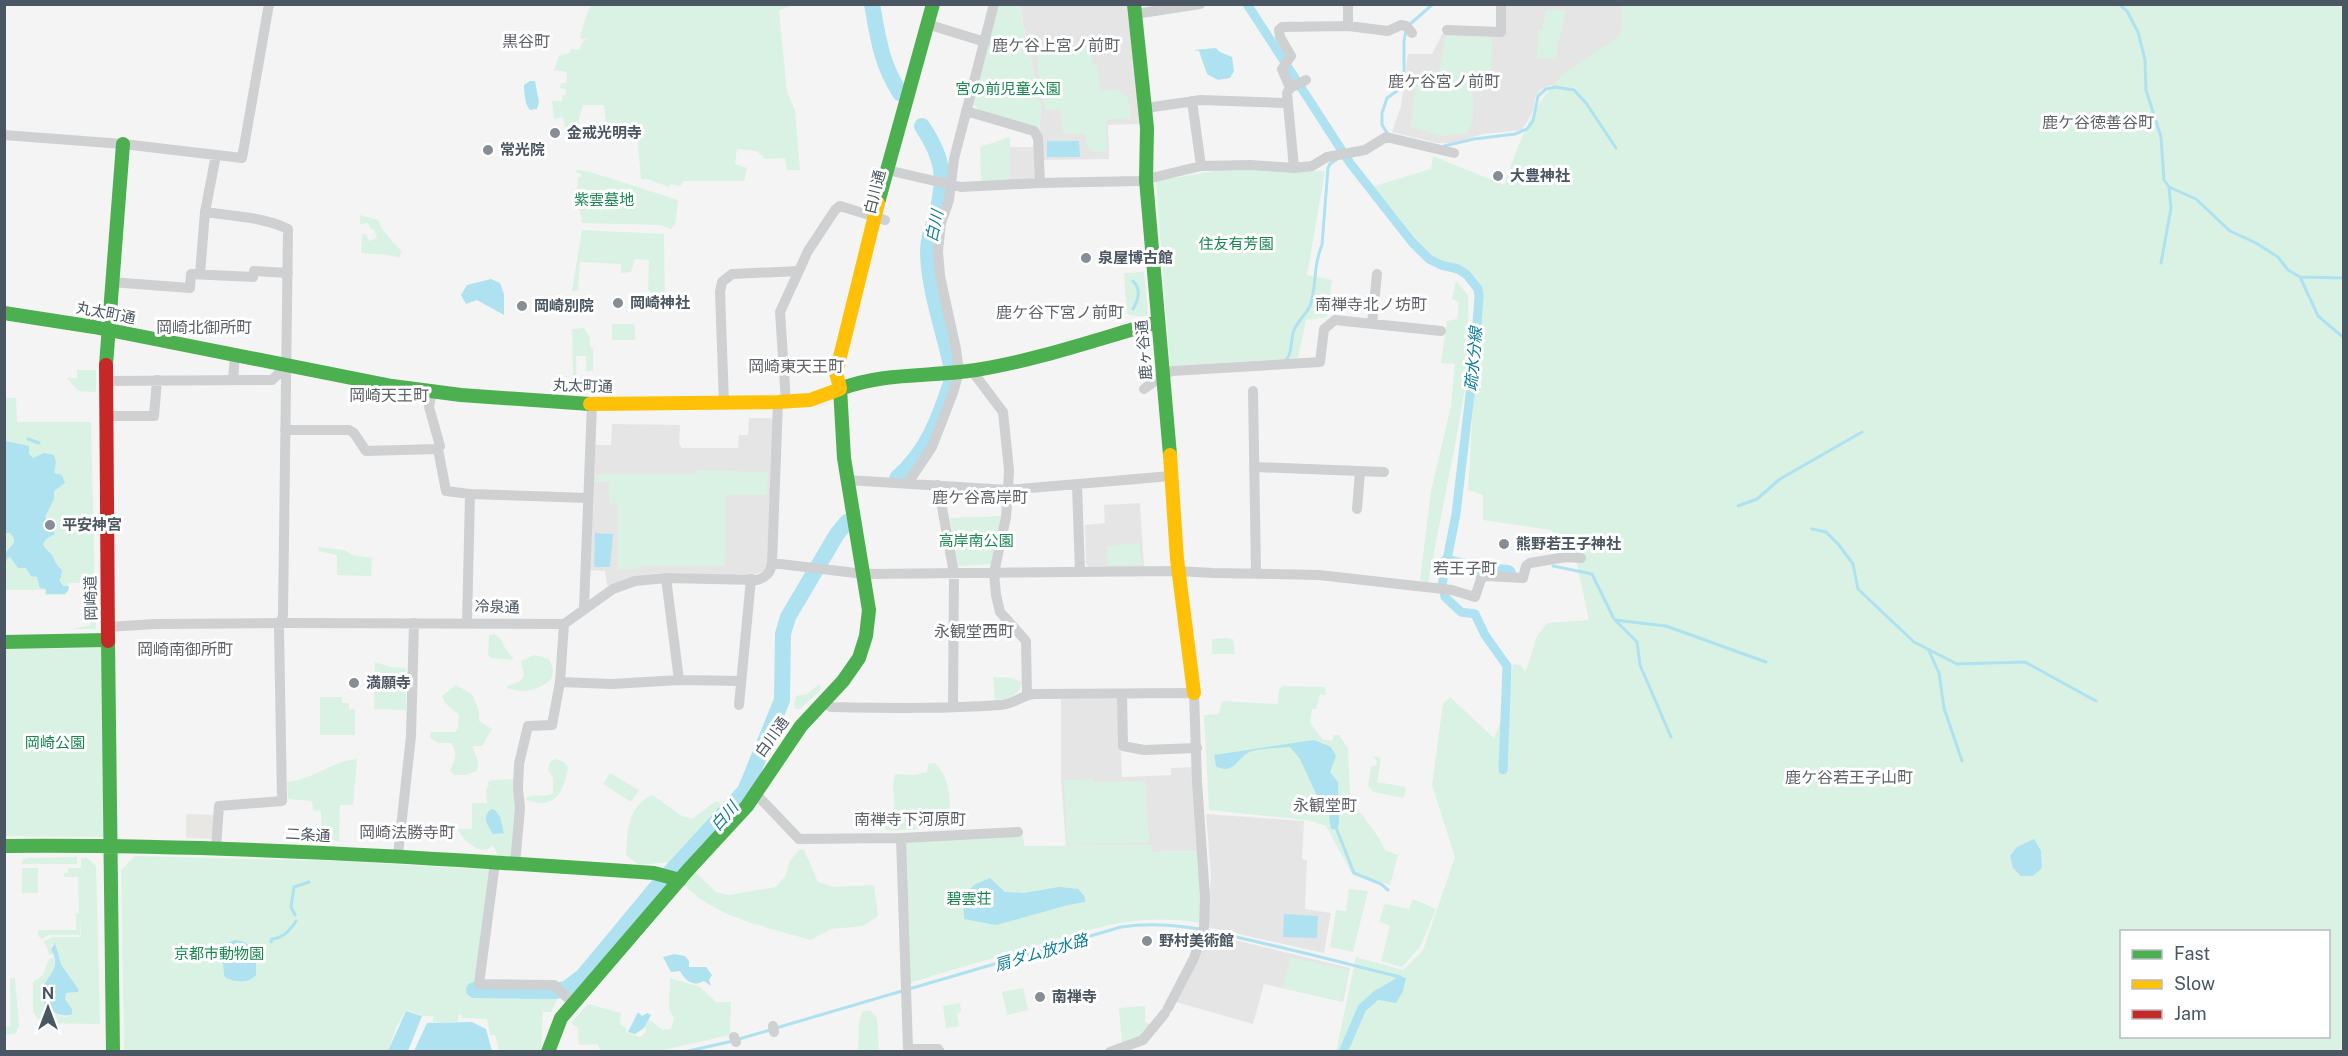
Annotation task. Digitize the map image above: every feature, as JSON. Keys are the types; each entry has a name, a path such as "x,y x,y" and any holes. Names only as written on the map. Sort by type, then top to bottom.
{"street":[{"path":"4,135 123,144 242,158 269,4"},
{"name":"白川通","path":"933,4 933,26"},
{"name":"白川通","path":"548,1052 569,999 672,877 747,806 783,749 855,665 866,636 869,610 847,480 840,388 836,373 933,26 944,4"},
{"path":"994,4 954,159 938,251 940,276 956,349 965,372 1003,412 1009,470 1004,528 994,573 996,602 1000,612 1026,641 1028,694"},
{"path":"1135,9 1200,4"},
{"path":"1348,4 1348,26"},
{"path":"1447,30 1501,32 1501,4"},
{"name":"鹿ヶ谷通","path":"1135,9 1146,108 1146,180 1178,571 1194,693"},
{"path":"1294,168 1290,112 1286,103 1287,93 1299,83 1282,69 1291,56 1280,37 1279,30 1282,27 1348,26 1388,31 1401,25 1409,30"},
{"path":"933,26 985,42"},
{"path":"1146,108 1192,101 1286,103"},
{"path":"1192,101 1201,166"},
{"path":"966,111 1034,131 1038,138 1040,183"},
{"path":"892,171 949,185 1146,180 1201,166 1251,165 1294,168 1312,166 1327,157 1365,150 1386,136 1454,153"},
{"name":"岡崎道","path":"112,1052 106,381 107,330 123,144"},
{"path":"200,274 205,212 216,155"},
{"path":"515,864 520,808 519,764 528,726 552,725 560,682 564,624 621,584 666,578 757,580 767,575 772,563 782,402 780,312 808,251 835,210 840,206 880,218"},
{"path":"205,212 258,220 279,225 288,230 283,615 281,624 282,801 219,806 216,848"},
{"path":"724,403 720,292 722,282 732,274 799,271"},
{"path":"111,282 190,288 191,274 254,277 254,272 288,273"},
{"path":"1372,324 1377,274"},
{"name":"丸太町通","path":"4,313 107,330 432,392 592,404 810,400 858,381 965,372 1001,366 1158,322"},
{"path":"1144,389 1172,371 1320,362 1324,329 1335,320 1441,331"},
{"path":"233,380 235,355"},
{"path":"106,381 272,380 287,366"},
{"path":"908,483 932,447 953,393 965,372"},
{"path":"106,416 154,416 157,380"},
{"path":"1253,391 1256,573"},
{"path":"432,392 429,407 440,446 438,449 446,491 470,495 588,498"},
{"path":"584,608 592,404"},
{"path":"285,430 350,430 366,451 438,449"},
{"path":"1254,467 1384,472"},
{"path":"1357,509 1360,472"},
{"path":"847,480 1008,490 1171,476"},
{"path":"938,484 954,573 952,707"},
{"path":"1077,484 1080,572"},
{"path":"467,623 470,495"},
{"path":"772,563 864,574 1178,571 1319,575 1442,589 1475,597 1481,579 1486,576 1523,578 1526,566 1530,563 1566,557 1581,558"},
{"path":"666,578 679,680"},
{"path":"739,705 751,579"},
{"path":"398,855 411,736 414,623"},
{"name":"冷泉通","path":"4,642 108,634 155,624 564,624"},
{"path":"560,682 612,684 679,680 740,681"},
{"path":"823,702 831,707 952,707 1009,704 1028,694 1194,693 1205,897 1204,929 1194,958 1166,1010 1143,1040 1110,1052"},
{"path":"1122,694 1123,746 1143,750 1197,748"},
{"path":"755,793 800,839 901,838 1018,832"},
{"path":"901,838 908,1049 938,1049 940,1052"},
{"name":"二条通","path":"4,846 109,847 127,845 398,855 672,877"},
{"path":"495,863 479,984 554,985 569,999"}],"shaded area":[{"path":"1019,4 1128,5 1141,124 1108,125 1109,159 1041,160 1039,135 1041,108"},
{"path":"1505,5 1623,5 1623,23 1618,50 1562,85 1550,85 1539,91 1535,98 1533,112 1522,130 1483,134 1453,143 1437,143 1392,132 1401,106 1408,54 1432,54 1442,34 1505,34"},
{"path":"1010,147 1034,147 1035,177 1032,180 1010,181"},
{"path":"749,418 773,420 767,567 764,571 753,575 658,573 607,586 605,571 588,570 595,445 611,445 612,424 680,425 679,444 682,448 738,448 739,435 748,435"},
{"path":"1140,503 1144,567 1090,568 1086,564 1085,525 1105,523 1104,505"},
{"path":"1061,699 1119,699 1122,777 1171,775 1171,768 1193,767 1199,851 1152,852 1151,845 1066,846 1061,778"},
{"path":"186,814 217,815 212,839 186,838"},
{"path":"1206,814 1304,821 1302,859 1307,860 1305,909 1331,913 1324,953 1207,927 1211,876"},
{"path":"1206,933 1350,968 1343,1002 1264,984 1253,1024 1176,1002"}],"green space":[{"path":"592,5 792,5 779,11 787,92 795,110 800,170 787,170 785,158 765,159 757,151 737,149 735,164 747,168 744,181 684,181 680,186 671,184 669,187 641,179 637,133 607,130 604,105 583,105 579,118 580,137 568,139 563,117 554,119 552,101 562,101 562,95 566,95 566,89 560,88 561,83 566,83 567,72 554,70 559,56 569,53 571,49 579,50 583,41 588,38 580,37 588,10"},
{"name":"宮の前児童公園","path":"999,5 1019,6 1041,108 1039,129 980,111 972,103"},
{"path":"1622,5 2343,5 2343,1051 1336,1052 1356,957 1403,970 1423,950 1455,857 1432,785 1443,704 1450,697 1494,738 1508,703 1513,664 1520,665 1526,671 1537,636 1547,623 1589,620 1577,564 1551,530 1483,520 1483,495 1468,490 1480,286 1426,252 1374,186 1431,169 1433,156 1504,185 1533,114 1550,89 1574,66 1621,35"},
{"path":"1546,10 1566,11 1555,59 1537,58 1538,30 1542,30"},
{"path":"1446,36 1492,37 1491,76 1473,76 1473,118 1468,133 1443,136 1410,127 1417,75 1439,71"},
{"path":"1091,47 1093,65 1097,65 1100,91 1118,89 1128,97 1131,118 1106,120 1107,151 1094,152 1086,145 1086,134 1063,133 1060,109 1045,110 1038,71 1038,54"},
{"path":"1010,137 1010,181 981,183 980,147"},
{"name":"住友有芳園","path":"1227,169 1325,171 1307,275 1332,280 1327,317 1306,320 1298,358 1170,366 1156,181"},
{"name":"紫雲墓地","path":"576,170 590,172 678,200 675,225 671,229 660,225 582,223 578,202 580,193 577,192 578,177 581,177 581,174"},
{"path":"360,215 378,220 383,230 402,252 399,258 361,253 362,234 366,234 369,241 377,238 368,223 360,224"},
{"path":"582,230 664,234 665,309 651,310 652,294 648,290 649,260 635,259 631,272 621,273 621,264 580,262 578,291 572,291"},
{"path":"1144,272 1147,316 1127,314 1124,273"},
{"path":"1456,281 1468,295 1469,365 1428,583 1420,580 1431,491 1451,406 1455,364 1441,363 1447,321 1457,319 1459,302 1452,299"},
{"path":"612,324 633,324 635,340 612,340"},
{"path":"584,328 590,338 590,347 593,348 593,371 586,371 586,356 576,356 577,384 573,383 572,329"},
{"path":"77,370 96,370 96,392 78,391 67,378 77,378"},
{"name":"平安神宮","path":"5,398 16,398 17,422 91,422 96,629 73,629 90,625 89,583 69,583 64,595 45,595 45,590 5,590"},
{"path":"696,470 768,472 767,495 726,495 725,566 642,565 640,568 618,570 618,504 609,503 609,482 595,482 595,474 696,475"},
{"name":"高岸南公園","path":"1001,516 993,564 958,566 950,518"},
{"path":"1139,543 1142,565 1108,566 1106,546"},
{"path":"318,547 344,550 352,555 372,558 371,576 337,575 337,555 319,551"},
{"path":"495,634 513,657 512,660 491,658 488,655 489,635"},
{"path":"1212,639 1233,639 1235,654 1212,654"},
{"name":"岡崎公園","path":"104,648 105,837 5,836 4,649"},
{"path":"535,655 549,659 553,669 552,678 531,690 519,691 507,688 519,682 524,676 521,661"},
{"path":"375,662 390,667 406,668 406,710 374,709"},
{"path":"993,677 1012,678 1022,682 1021,687 1013,696 995,700"},
{"path":"456,685 472,694 479,711 479,721 492,729 482,746 472,746 478,761 477,771 466,775 454,775 450,771 455,754 451,743 438,743 430,738 431,732 455,732 458,729 459,715 445,703 442,696"},
{"path":"818,685 821,686 820,691 800,709 796,709 794,705 796,696 807,694"},
{"path":"1282,686 1325,687 1326,695 1320,694 1316,709 1312,709 1310,723 1322,739 1332,741 1334,735 1339,735 1348,748 1350,798 1385,850 1398,855 1390,885 1352,874 1326,826 1307,820 1209,810 1204,715 1219,714 1222,701 1278,704 1279,690"},
{"path":"320,697 342,697 342,703 349,703 349,709 355,709 355,735 320,735"},
{"path":"1373,756 1381,758 1377,782 1406,787 1404,798 1373,792 1368,786 1371,767 1376,765 1377,761"},
{"path":"357,759 353,805 340,805 339,841 322,839 321,811 313,810 312,801 288,799 287,782 305,778 348,760"},
{"path":"555,759 564,762 568,768 560,792 556,797 544,803 525,799 553,793 553,778 548,770 550,762"},
{"path":"935,763 947,783 950,821 934,826 886,830 883,822 894,814 895,774 914,775 927,772 928,764"},
{"path":"610,773 639,790 631,802 603,784"},
{"path":"515,779 517,809 512,859 499,858 493,845 484,850 474,847 458,829 472,829 472,803 487,803 486,790 489,785 487,783 491,780"},
{"path":"1094,779 1094,782 1145,781 1149,842 1067,845 1064,780"},
{"path":"652,795 682,816 692,819 716,801 723,805 724,811 679,858 670,862 639,865 626,855 630,820 638,806"},
{"name":"碧雲荘","path":"1023,833 1024,846 1152,845 1152,852 1199,851 1201,923 1155,920 1114,924 909,983 902,838"},
{"path":"800,849 804,850 818,882 834,887 874,885 878,916 863,926 831,929 811,940 760,926 726,913 710,905 684,884 695,872 716,892 729,895 776,887 786,875 789,862"},
{"name":"京都市動物園","path":"135,856 338,861 492,870 473,992 555,993 559,996 551,1012 543,1012 541,1051 499,1051 495,1035 490,1035 487,1019 462,1018 459,1014 457,1022 433,1022 433,1016 423,1016 406,1010 396,1028 388,1051 124,1051 121,870"},
{"path":"77,857 77,864 22,864 22,860 29,858"},
{"path":"81,858 87,858 96,866 100,1024 41,1023 33,1012 33,982 43,975 49,959 54,957 54,970 42,990 42,995 49,1009 62,1016 67,1017 72,1014 72,1009 65,999 66,993 79,990 57,957 56,944 52,944 51,949 54,954 49,955 43,942 52,937 81,937 81,918 80,935 49,935 42,939 38,936 38,930 76,930 76,913 79,913 78,877 64,877 64,873 68,873 68,868 81,868"},
{"path":"22,868 38,868 38,893 22,893"},
{"path":"1349,889 1368,891 1353,952 1330,947 1336,910 1346,911"},
{"path":"1413,899 1436,909 1420,947 1402,967 1381,961 1390,926 1379,921 1385,904 1409,909"},
{"path":"1290,957 1349,970 1342,1001 1283,988"},
{"path":"10,978 15,978 19,1026 15,1034 5,1035 5,1027 10,1027"},
{"path":"670,978 700,987 716,1002 731,1002 730,1035 663,1050 600,1051 598,1044 579,1045 578,1028 571,1023 588,1004 621,1013 620,1024 626,1028 626,1032 640,1037 646,1032 645,1026 649,1020 663,1030 671,1029 674,1018 669,1010"},
{"path":"1023,988 1028,1010 1007,1015 1002,992"},
{"path":"960,1003 961,1012 957,1013 959,1026 946,1028 943,1006"},
{"path":"1145,1006 1145,1022 1150,1025 1141,1036 1122,1043 1119,1008"},
{"path":"870,1010 877,1018 879,1051 857,1051 860,1017 862,1012"}],"water":[{"path":"1216,48 1232,57 1234,71 1230,78 1218,80 1207,74 1199,51 1194,50"},
{"path":"535,81 539,102 537,109 530,110 526,102 524,85"},
{"path":"1047,141 1079,141 1080,157 1047,157"},
{"path":"491,279 500,283 504,294 504,315 477,300 466,304 461,295 467,285"},
{"path":"5,441 29,446 29,454 33,458 44,453 54,455 56,462 54,473 62,475 65,483 54,491 54,499 45,517 55,534 46,539 43,544 62,570 59,580 63,586 69,586 65,594 46,594 46,589 40,588 37,577 31,576 26,568 18,568 10,557 7,558 5,568 6,552 14,543 14,538 10,533 5,533"},
{"path":"595,533 613,534 610,567 594,567"},
{"path":"1314,740 1331,747 1336,756 1330,772 1338,782 1339,823 1337,830 1331,829 1327,802 1317,796 1300,759 1290,747 1252,751 1227,769 1216,766 1214,755"},
{"path":"491,809 495,810 500,817 504,833 493,834 489,828 486,815"},
{"path":"2034,839 2041,851 2042,868 2033,876 2021,876 2013,868 2010,856 2017,847"},
{"path":"990,878 1005,892 1024,893 1059,887 1078,889 1085,897 1085,902 996,925 964,919 963,896 974,885"},
{"path":"1284,914 1318,916 1317,938 1283,937"},
{"path":"234,940 247,944 253,951 256,975 249,980 234,980 224,975 222,949 226,950 228,945 226,944"},
{"path":"55,943 61,964 79,990 66,993 65,999 72,1009 72,1014 57,1014 48,1007 43,998 43,987 54,968 51,949"},
{"path":"674,954 685,956 689,961 689,967 706,967 712,975 709,980 711,986 704,981 690,982 680,971 671,972 663,957"},
{"path":"1400,976 1406,978 1403,991 1396,1003 1368,998 1373,992"},
{"path":"406,1011 422,1016 408,1051 388,1051"},
{"path":"638,1012 642,1016 647,1013 651,1015 644,1028 635,1034 628,1032"},
{"path":"472,1022 486,1029 492,1051 414,1051 427,1023"}],"waterway":[{"name":"白川","path":"872,4 884,61 900,93"},
{"name":"疏水分線","path":"1247,4 1350,163 1412,242 1429,259 1458,269 1467,275 1478,289 1475,352 1456,514 1442,585 1445,597 1461,612 1475,614 1485,635 1507,666 1503,770"},
{"path":"1409,25 1433,4"},
{"path":"2119,4 2127,11 2138,32 2145,60 2146,90 2161,137 2164,180 2169,187 2196,199 2230,231 2256,243 2278,257 2288,270 2300,277 2344,278"},
{"path":"1388,134 1382,125 1382,113 1387,98 1397,91 1404,75 1406,31"},
{"path":"1444,146 1474,139 1515,134 1527,129 1533,121 1538,96 1546,89 1555,87 1574,90 1586,103 1616,148"},
{"name":"白川","path":"922,126 935,149 941,169 941,191 929,239 928,253 934,295 951,365"},
{"path":"1285,361 1289,355 1294,330 1312,299 1317,259 1322,245 1328,168 1337,159"},
{"path":"2161,263 2171,208 2169,188"},
{"path":"2300,277 2318,316 2344,338"},
{"path":"1133,281 1138,291 1138,299 1133,309"},
{"name":"白川","path":"897,478 908,468 925,445 937,421 952,380"},
{"path":"1738,506 1757,499 1780,479 1862,432"},
{"path":"28,439 39,443"},
{"name":"白川","path":"474,990 554,991 566,989 583,976 656,888 745,791 782,700 783,634 788,617 837,534 847,522"},
{"path":"1812,529 1826,532 1839,545 1853,564 1858,589 1914,642 1957,664 2025,662 2096,701"},
{"path":"1447,563 1508,573"},
{"path":"1553,566 1592,574 1614,619 1637,642 1640,665 1671,737"},
{"path":"1615,620 1666,626 1766,662"},
{"path":"1929,651 1939,673 1944,708 1962,761"},
{"path":"1337,830 1354,873 1381,884 1388,890"},
{"path":"295,915 291,907 294,887 309,882"},
{"path":"271,942 272,939 286,933 296,921"},
{"name":"扇ダム放水路","path":"909,989 1121,927 1140,925 1176,926 1212,932 1400,977"},
{"name":"扇ダム放水路","path":"776,1028 902,991"},
{"name":"疏水分線","path":"1343,1052 1362,1008 1378,994"},
{"name":"扇ダム放水路","path":"739,1039 770,1030"},
{"name":"扇ダム放水路","path":"684,1052 733,1041"}],"traffic: fast":[{"path":"878,203 933,4"},
{"path":"1134,4 1147,128 1146,180 1170,455"},
{"path":"106,365 123,144"},
{"path":"4,313 94,327 392,386 461,395 590,404"},
{"path":"840,389 890,377 959,372 999,366 1158,322"},
{"path":"548,1052 561,1018 688,870 747,806 801,726 843,681 859,658 866,636 869,610 844,458 840,388"},
{"path":"4,642 108,640"},
{"path":"108,641 113,1052"},
{"path":"4,846 167,847 329,853 654,873 680,880"}],"traffic: slow":[{"path":"840,388 836,373 878,203"},
{"path":"590,404 778,402 810,400 840,389"},
{"path":"1170,455 1177,559 1194,693"}],"traffic: jam":[{"path":"106,365 108,641"}],"place":[{"name":"金戒光明寺","path":"555,133"},
{"name":"常光院","path":"488,150"},
{"name":"大豊神社","path":"1498,176"},
{"name":"泉屋博古館","path":"1086,258"},
{"name":"岡崎神社","path":"618,303"},
{"name":"岡崎別院","path":"522,306"},
{"name":"平安神宮","path":"50,525"},
{"name":"熊野若王子神社","path":"1504,544"},
{"name":"満願寺","path":"354,683"},
{"name":"野村美術館","path":"1147,941"},
{"name":"南禅寺","path":"1040,997"}],"district":[{"name":"黒谷町","path":"526,41"},
{"name":"鹿ケ谷上宮ノ前町","path":"1056,45"},
{"name":"鹿ケ谷宮ノ前町","path":"1444,81"},
{"name":"鹿ケ谷徳善谷町","path":"2098,122"},
{"name":"南禅寺北ノ坊町","path":"1371,304"},
{"name":"鹿ケ谷下宮ノ前町","path":"1060,312"},
{"name":"岡崎北御所町","path":"204,327"},
{"name":"岡崎東天王町","path":"796,366"},
{"name":"岡崎天王町","path":"389,395"},
{"name":"鹿ケ谷高岸町","path":"980,497"},
{"name":"若王子町","path":"1465,568"},
{"name":"永観堂西町","path":"974,631"},
{"name":"岡崎南御所町","path":"185,649"},
{"name":"鹿ケ谷若王子山町","path":"1849,777"},
{"name":"永観堂町","path":"1325,805"},
{"name":"南禅寺下河原町","path":"910,819"},
{"name":"岡崎法勝寺町","path":"407,832"}]}
